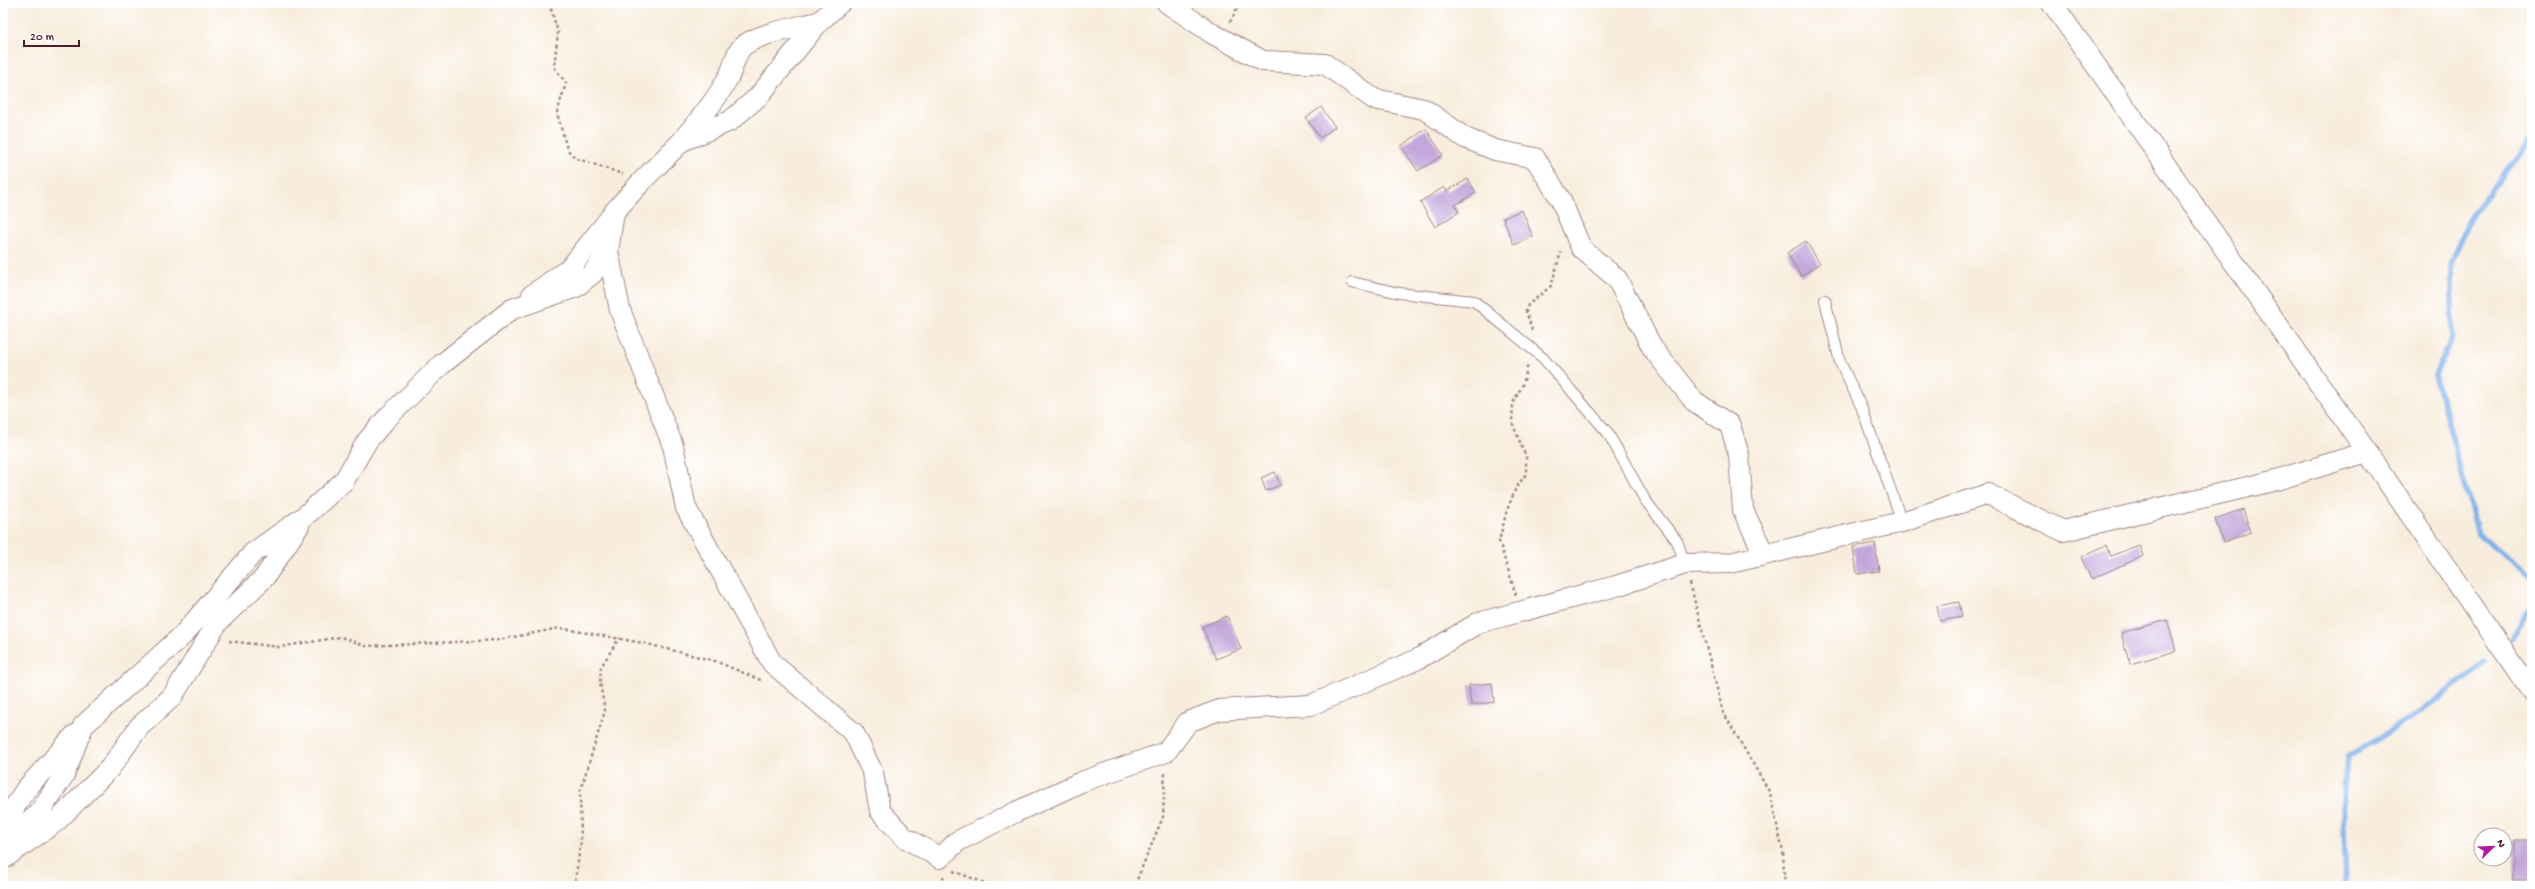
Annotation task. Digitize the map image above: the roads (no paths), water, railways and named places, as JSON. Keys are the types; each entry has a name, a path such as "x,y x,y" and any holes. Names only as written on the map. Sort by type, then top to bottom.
{"street":[{"path":"682,141 730,121 758,97 820,22 840,3"},
{"path":"1167,3 1213,34 1263,61 1325,64 1374,99 1424,109 1465,138 1495,150 1535,158 1560,200 1581,248 1617,280 1653,349 1694,401 1730,425 1739,455 1743,510 1764,554"},
{"path":"2052,3 2367,452 2532,692"},
{"path":"3,825 26,788 83,726 183,635 253,554 306,516 344,481 367,441 388,417 442,364 512,309 570,268 614,212 642,180 682,141 713,104 730,75 737,55 744,46 776,32 820,22"},
{"path":"614,212 608,251 620,310 674,446 686,508 772,664 854,733 873,773 880,811 904,837 940,858 958,841 1016,812 1081,782 1166,752 1188,722 1219,710 1311,706 1418,659 1478,623 1616,586 1685,564 1730,563 1902,522 1988,494 2063,531 2273,481 2367,452"},
{"path":"512,309 576,287 593,273 608,251"},
{"path":"3,859 57,821 110,768 139,727 172,697 218,622 264,578 306,516"},
{"path":"3,837 37,816 64,775 83,726"}],"lane":[{"path":"1352,282 1399,293 1474,301 1532,348 1543,358 1608,433 1645,500 1677,541 1685,564"},
{"path":"1825,300 1840,362 1861,406 1902,522"}],"waterway":[{"path":"2532,139 2470,217 2452,262 2452,338 2435,375 2478,534 2532,576"},
{"path":"2512,638 2532,604"},
{"path":"2346,886 2343,799 2347,757 2415,716 2485,662"}]}
